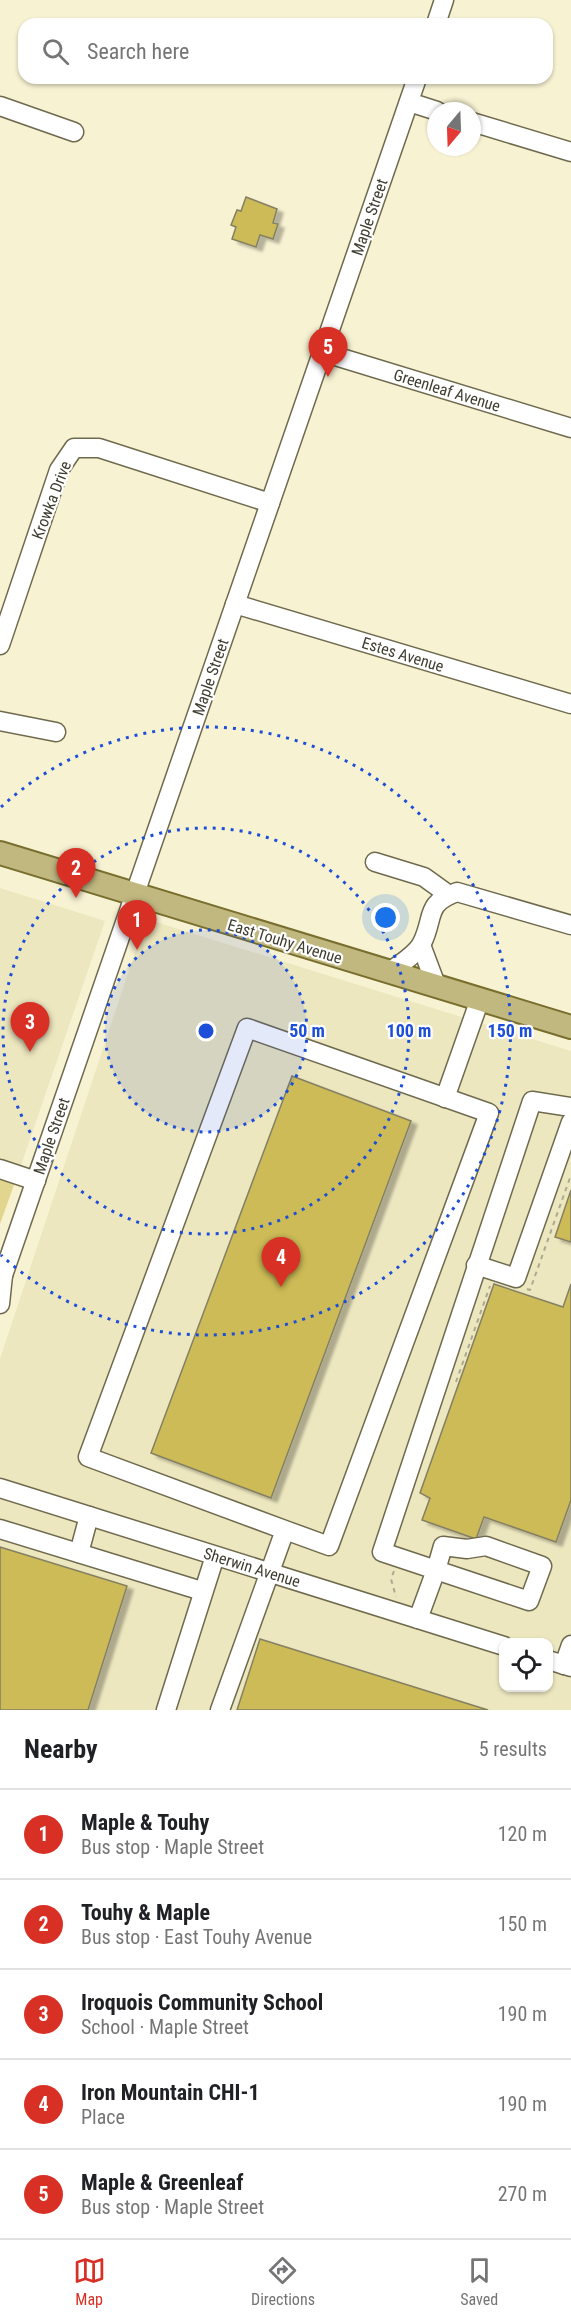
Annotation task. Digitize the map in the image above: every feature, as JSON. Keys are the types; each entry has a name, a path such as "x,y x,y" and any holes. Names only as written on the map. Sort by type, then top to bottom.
{"main road":[{"name":"East Touhy Avenue","path":"0,853 571,1027"}],"street":[{"path":"438,18 444,0"},
{"name":"Maple Street","path":"0,1304 2,1280 415,84"},
{"path":"409,102 427,108"},
{"path":"0,106 74,132"},
{"path":"481,125 571,152"},
{"name":"Greenleaf Avenue","path":"322,352 571,428"},
{"name":"Krowka Drive","path":"0,645 59,470 74,448 99,448 270,503"},
{"name":"Estes Avenue","path":"235,604 571,705"},
{"path":"0,721 56,732"},
{"path":"375,862 424,877 449,895"},
{"path":"389,972 421,945 432,911 441,898 457,892 571,925"},
{"path":"421,945 436,985"},
{"path":"445,1098 480,999"},
{"path":"247,1028 489,1113 329,1546 285,1530 88,1458 247,1028"},
{"path":"418,1619 436,1570 443,1546 467,1549 486,1546 542,1566 529,1601 436,1570 382,1552 532,1101 571,1107"},
{"path":"476,1265 516,1278 571,1122"},
{"path":"0,1169 36,1181"},
{"name":"Sherwin Avenue","path":"0,1488 499,1644"},
{"path":"79,1553 89,1516"},
{"path":"0,1529 202,1591"},
{"path":"220,1710 285,1530"},
{"path":"165,1710 215,1556"},
{"path":"561,1664 571,1645"}],"path":[{"path":"521,1287 531,1290 571,1175"},
{"path":"454,1390 493,1277"},
{"path":"395,1568 391,1579 398,1602"}],"shaded area":[{"path":"0,888 105,921 19,1171 0,1165"},
{"path":"146,919 571,1051 571,1710 0,1710 0,1359"},
{"path":"0,1165 19,1171 0,1224"}],"building":[{"path":"246,197 277,209 273,223 278,224 273,239 260,235 256,247 232,239 236,227 231,225 237,210 241,211"},
{"path":"292,1076 411,1121 271,1498 151,1453"},
{"path":"571,1190 571,1242 555,1237"},
{"path":"494,1284 563,1307 571,1284 571,1500 556,1542 484,1517 476,1539 422,1520 430,1498 420,1493"},
{"path":"0,1547 127,1586 88,1710 0,1710"},
{"path":"260,1639 488,1710 237,1710"}],"place":[{"name":"Maple & Greenleaf","path":"328,377"},
{"name":"Touhy & Maple","path":"76,898"},
{"name":"Maple & Touhy","path":"137,950"},
{"name":"Iroquois Community School","path":"30,1052"},
{"name":"Iron Mountain CHI-1","path":"281,1287"}]}
